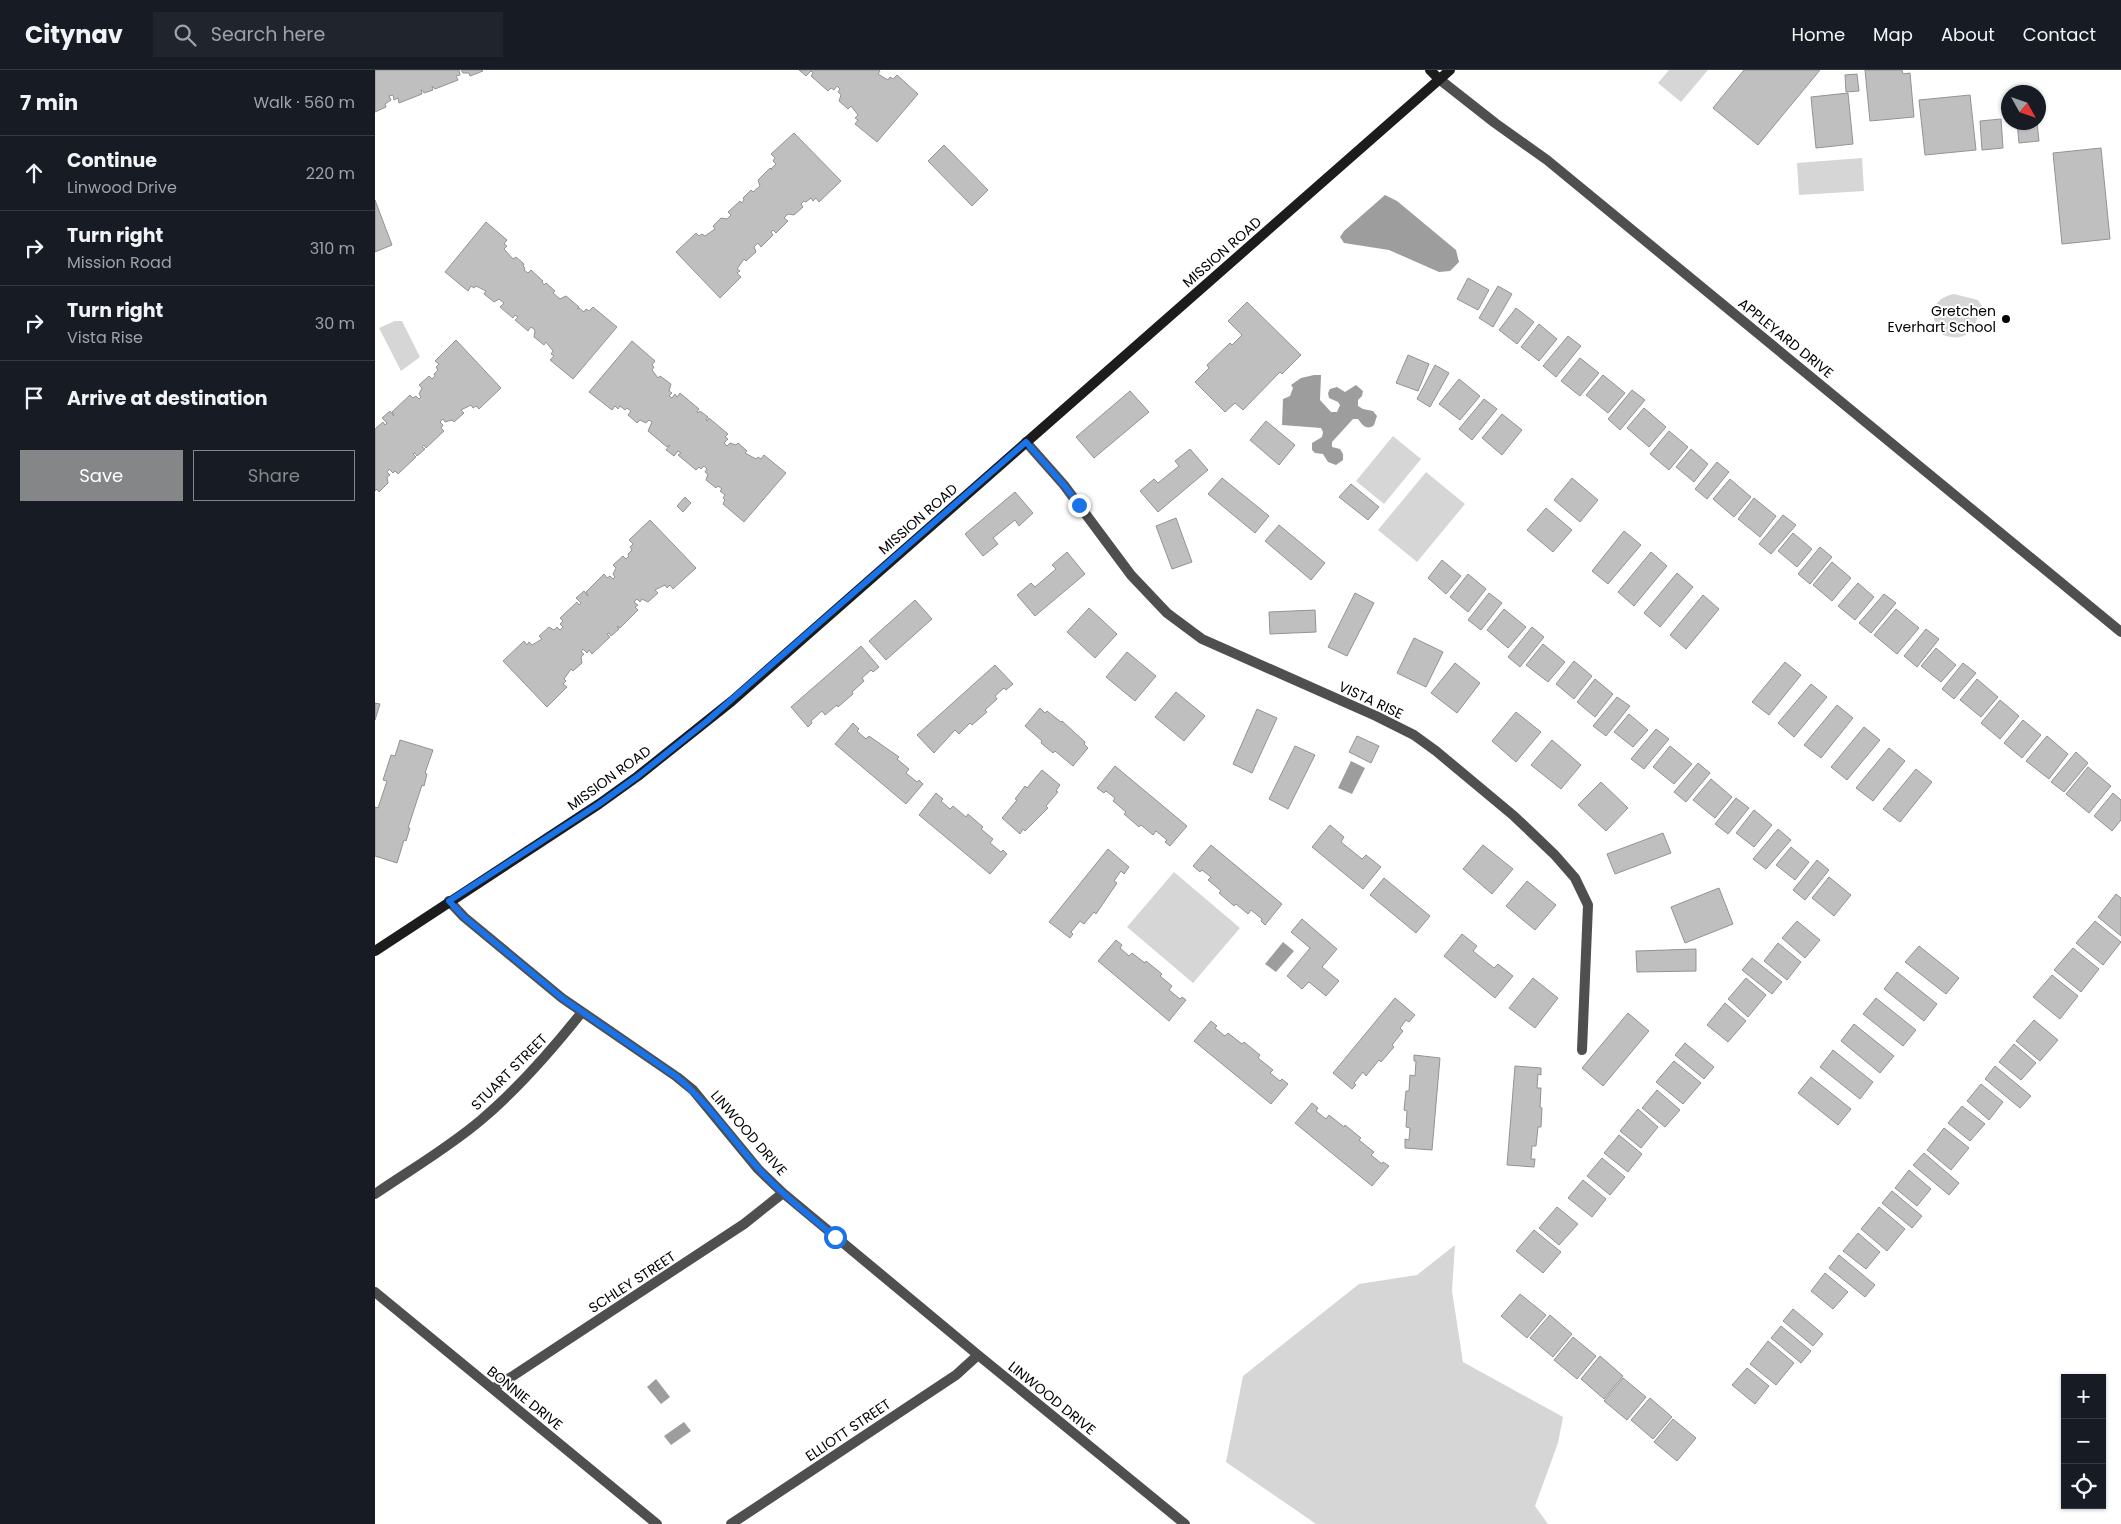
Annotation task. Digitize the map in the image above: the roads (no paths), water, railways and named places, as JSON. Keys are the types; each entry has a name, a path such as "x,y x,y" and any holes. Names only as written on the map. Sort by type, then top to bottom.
{"street":[{"name":"APPLEYARD DRIVE","path":"1430,70 1495,123 1547,160 2121,632"},
{"name":"MISSION ROAD","path":"375,952 449,901 599,804 638,776 707,721 1449,70"},
{"name":"VISTA RISE","path":"1026,442 1064,485 1131,575 1167,613 1202,639 1376,716 1414,735 1436,751 1555,854 1575,878 1588,905 1582,1050"},
{"name":"LINWOOD DRIVE","path":"449,901 464,917 562,998 693,1090 759,1169 783,1193 1180,1522"},
{"name":"STUART STREET","path":"375,1194 481,1121 519,1086 556,1045 582,1012"},
{"name":"SCHLEY STREET","path":"493,1389 744,1224 783,1193"},
{"name":"BONNIE DRIVE","path":"375,1292 657,1524"},
{"name":"ELLIOTT STREET","path":"731,1524 956,1375 978,1355"}],"place":[{"name":"Gretchen Everhart School","path":"2006,319"}]}
